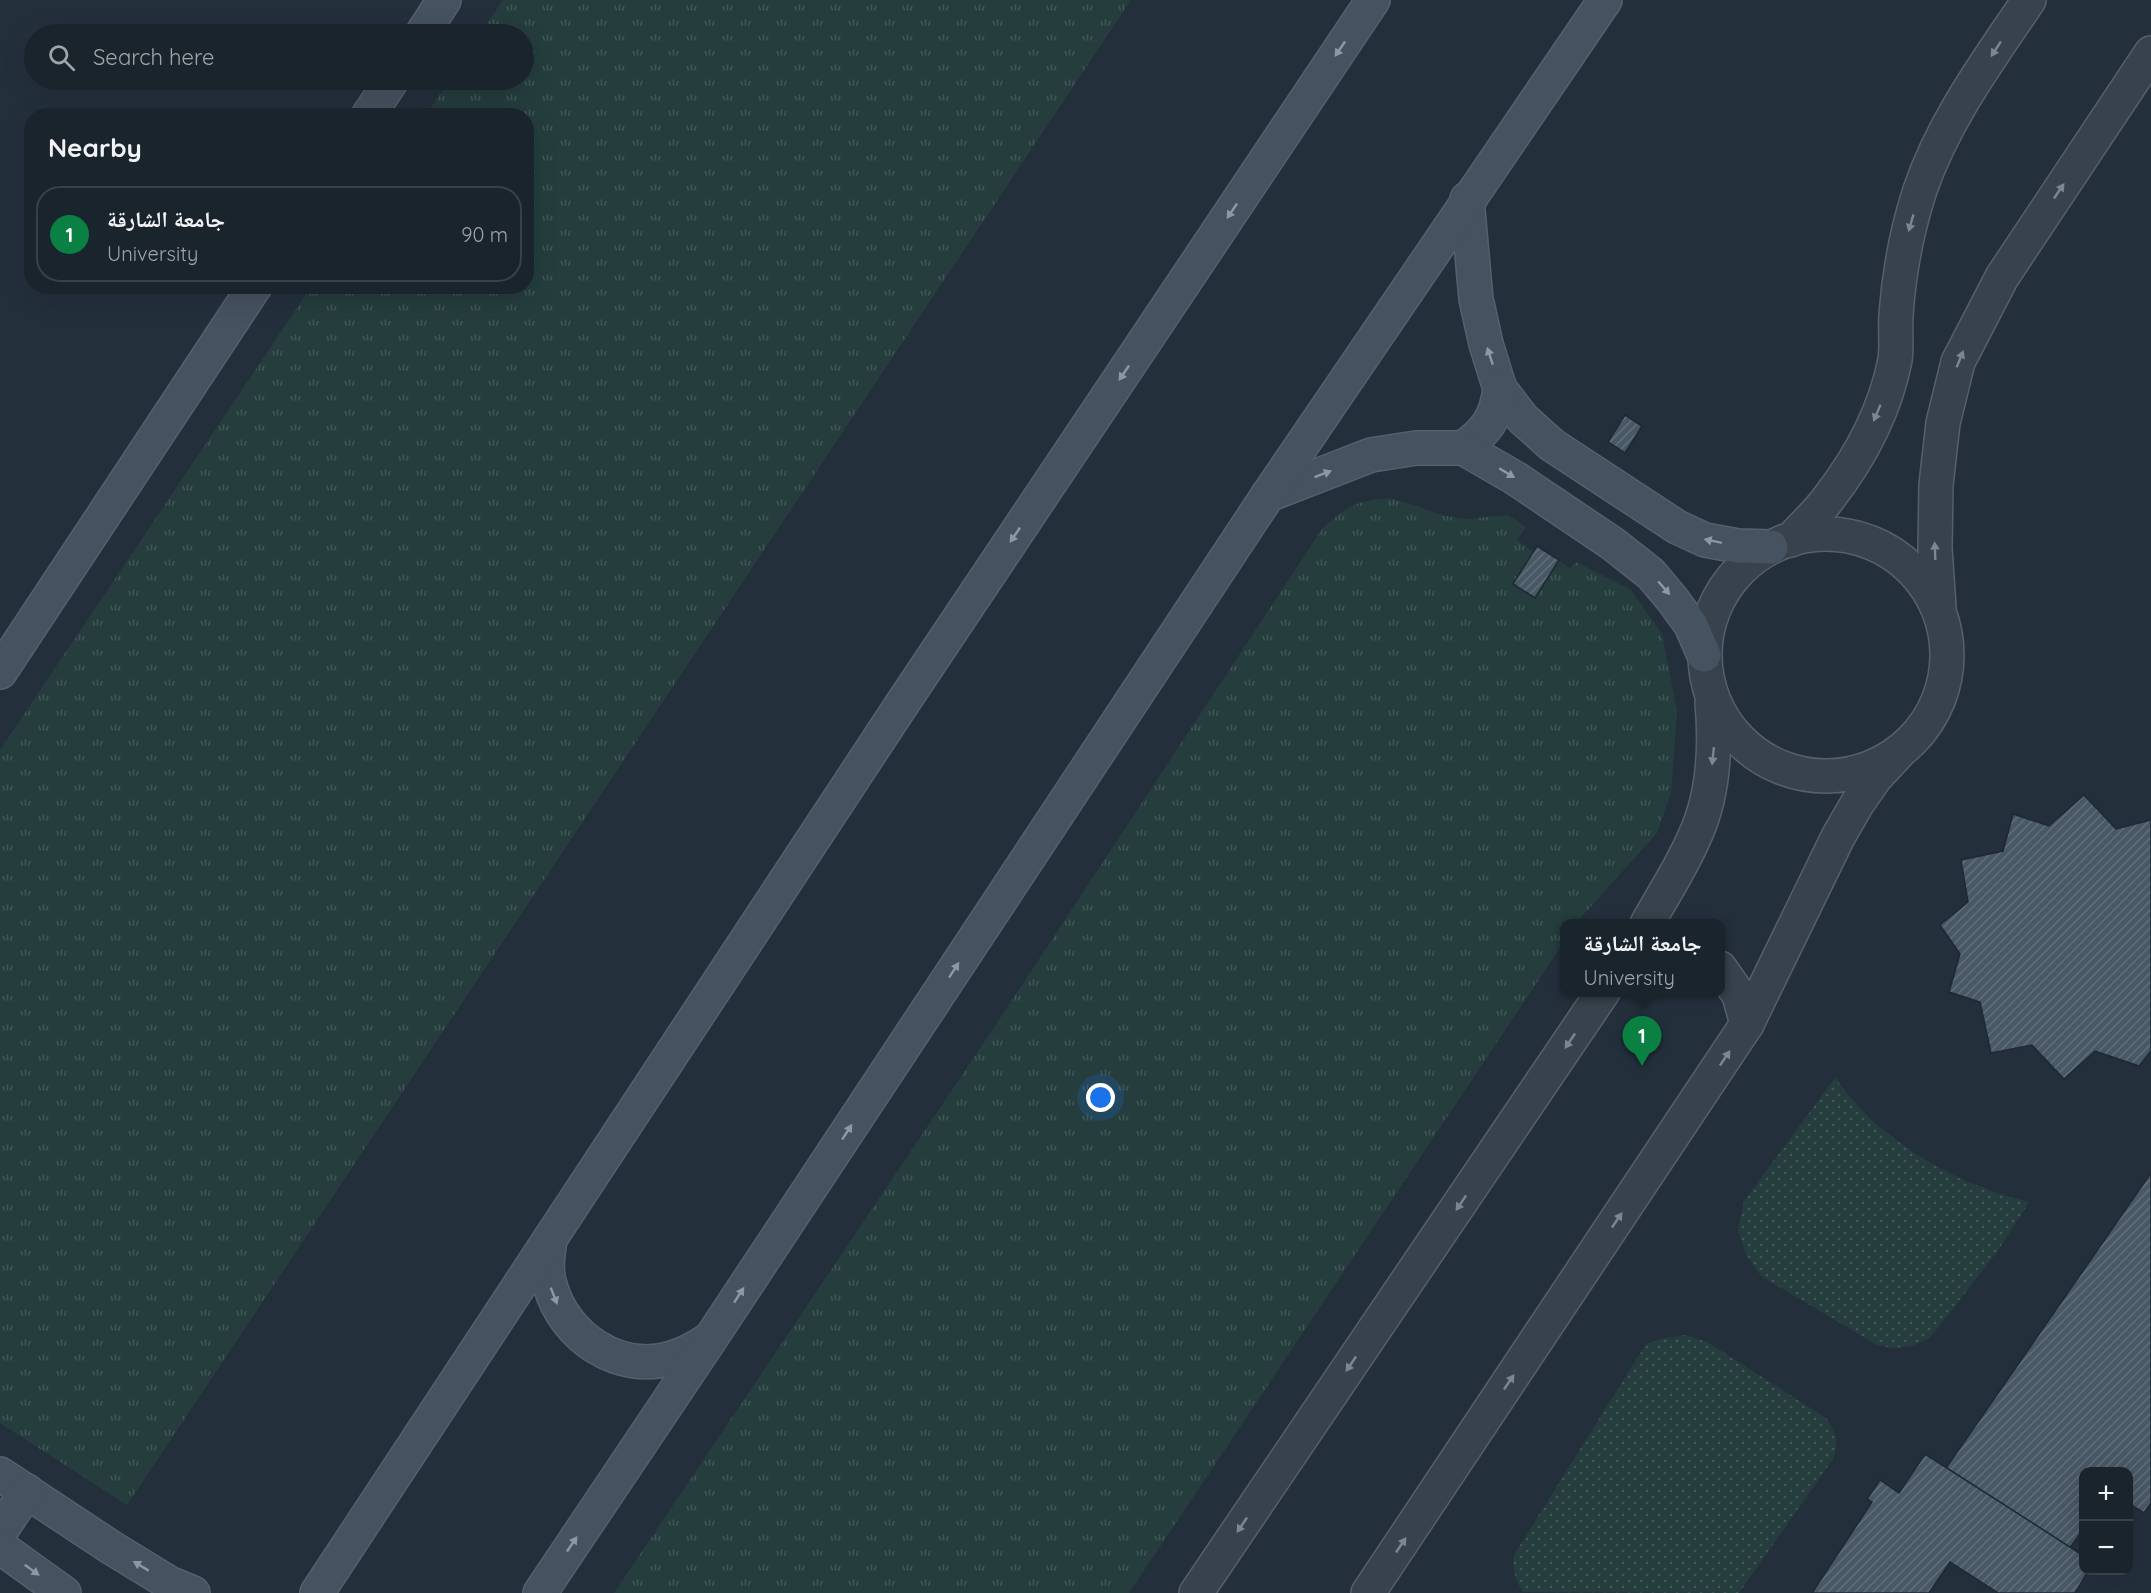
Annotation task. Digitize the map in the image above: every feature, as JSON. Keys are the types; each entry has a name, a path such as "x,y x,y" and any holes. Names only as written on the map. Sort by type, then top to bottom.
{"street":[{"path":"428,24 444,0"},
{"path":"290,1593 321,1586 908,694 1373,0"},
{"path":"540,1593 1268,495 1605,0"},
{"path":"1704,655 1707,629 1716,603 1730,581 1749,562 1781,543 1833,492 1857,457 1880,410 1895,359 1900,273 1908,231 1936,149 1956,110 2029,0"},
{"path":"1368,1593 1747,1024 1842,829 1857,804 1875,778 1923,729 1939,702 1947,671 1947,640 1939,609 1935,548 1936,485 1943,423 1958,362 2002,277 2151,53"},
{"path":"373,108 385,90"},
{"path":"1467,200 1476,299 1486,344 1500,389 1523,419 1544,439 1638,503 1677,527 1705,540 1738,546 1781,543 1816,534 1842,535 1867,541 1890,552 1910,568 1927,587 1939,609"},
{"path":"0,672 250,294"},
{"path":"1463,448 1478,438 1490,423 1497,407 1500,389"},
{"path":"1268,495 1371,455 1416,448 1463,448 1515,478 1613,544 1651,574 1691,625 1704,655 1712,698 1715,740 1710,790 1695,837 1650,919"},
{"path":"1613,544 1638,503"},
{"path":"1712,698 1725,723 1744,744 1766,761 1792,772 1821,776 1849,774 1876,765 1900,751"},
{"path":"1725,975 1739,995 1747,1024"},
{"path":"1196,1593 1600,997"},
{"path":"550,1239 547,1262 549,1284 557,1305 569,1324 585,1340 604,1352 625,1359 648,1361 670,1358 692,1350 711,1338"},
{"path":"0,1474 122,1554 171,1584 193,1593"},
{"path":"0,1532 27,1491"},
{"path":"0,1547 64,1593"}],"green space":[{"path":"503,0 1131,0 127,1505 0,1423 0,750 306,294 534,294 534,108 431,108 443,90 534,90 534,24 487,24"},
{"path":"1389,498 1441,515 1465,519 1508,515 1526,527 1517,540 1533,552 1513,584 1534,598 1559,560 1570,569 1576,562 1631,590 1662,634 1677,711 1671,793 1657,833 1580,919 1560,919 1560,948 1129,1593 614,1593 999,1020 1322,529 1345,510 1368,501"},
{"path":"1835,1078 1869,1118 1910,1150 1967,1181 2029,1202 1997,1252 1930,1338 1911,1346 1893,1348 1877,1345 1761,1276 1746,1254 1738,1230 1744,1201"},
{"path":"1686,1335 1707,1342 1826,1418 1836,1438 1833,1459 1739,1593 1523,1592 1515,1574 1514,1555 1646,1344"}],"building":[{"path":"1625,415 1642,426 1625,453 1608,442"},
{"path":"1537,546 1559,560 1535,598 1513,584"},
{"path":"2084,795 2116,829 2151,820 2151,1051 2139,1066 2095,1051 2064,1079 2032,1045 1991,1053 1980,1002 1949,992 1960,954 1940,925 1968,902 1961,860 2003,851 2013,814 2049,826"},
{"path":"2151,1173 2151,1503 2144,1513 2133,1506 2133,1467 2079,1467 2079,1535 2070,1548 1946,1468"},
{"path":"1925,1454 2079,1553 2079,1575 2086,1575 2075,1593 1998,1593 1950,1562 1929,1593 1812,1593 1872,1502 1867,1499 1880,1480 1899,1493"}],"place":[{"name":"جامعة الشارقة","path":"1642,1066"}]}
